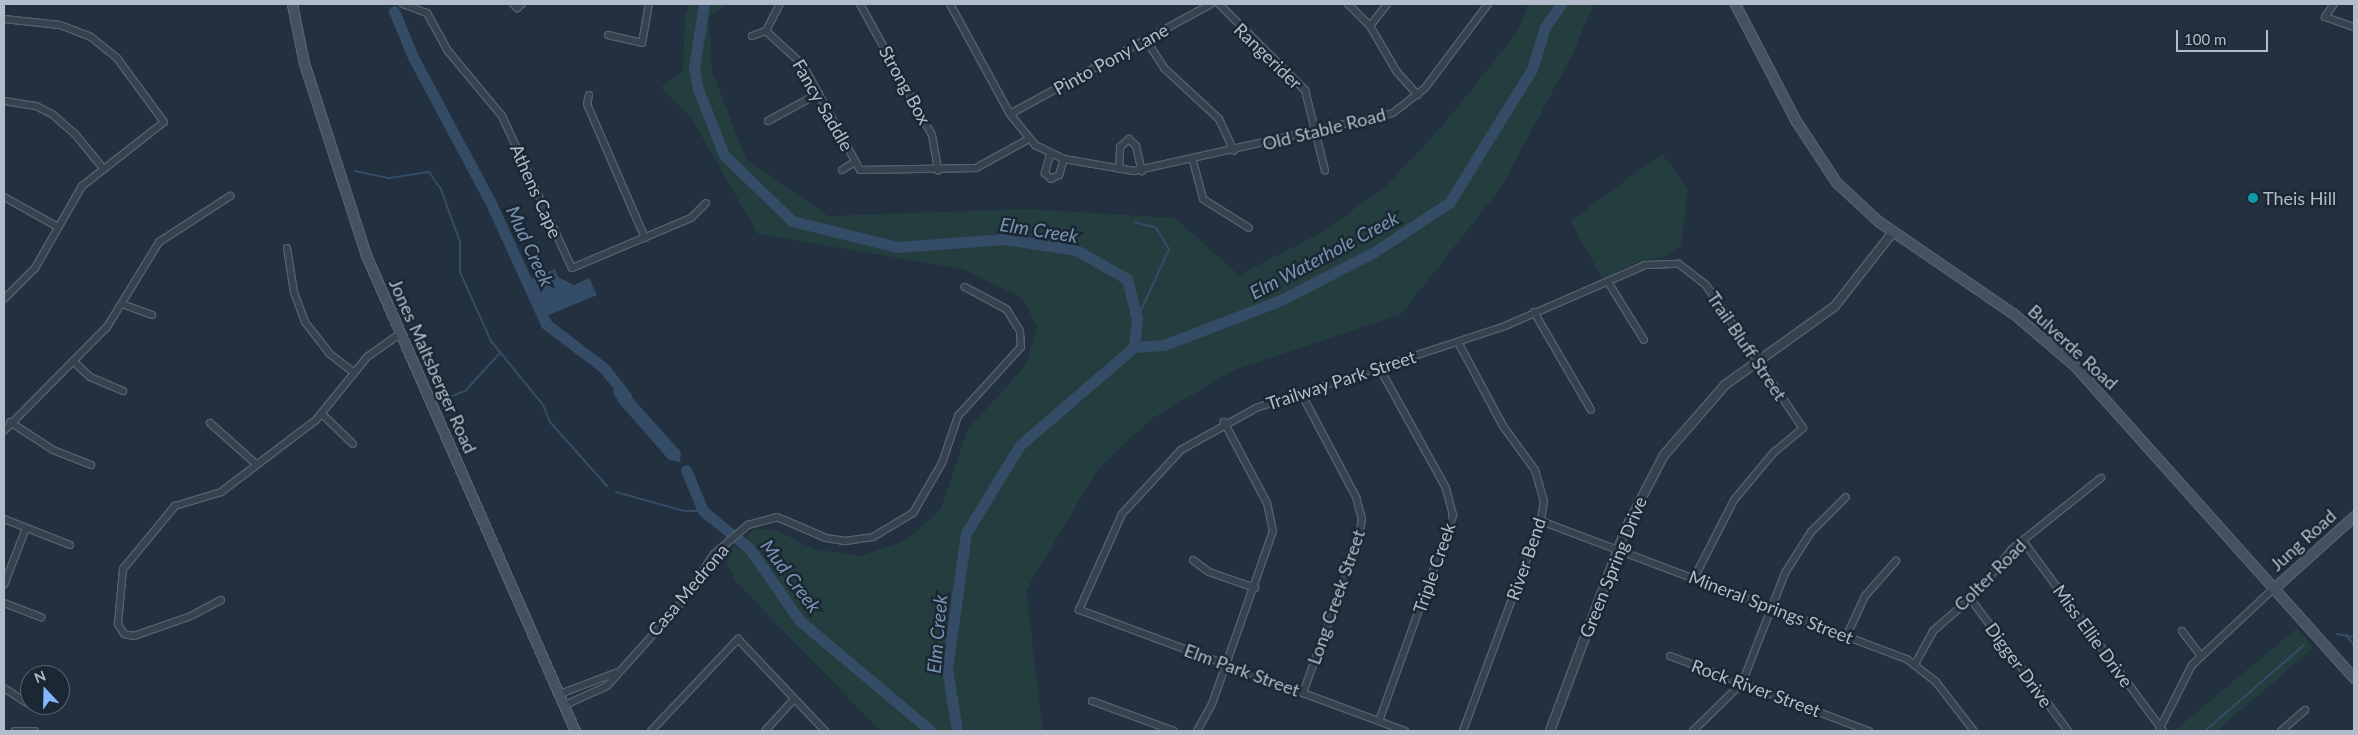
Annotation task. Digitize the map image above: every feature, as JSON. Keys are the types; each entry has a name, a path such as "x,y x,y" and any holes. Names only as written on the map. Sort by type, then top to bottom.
{"main road":[{"name":"Jones Maltsberger Road","path":"292,4 304,63 349,209 401,333 576,731"},
{"name":"Bulverde Road","path":"1735,4 1826,168 1858,205 2054,346 2354,678"},
{"name":"Jung Road","path":"2274,588 2354,516"}],"street":[{"name":"Athens Cape","path":"404,4 427,13 448,51 502,116 569,265 576,268 691,218 706,203"},
{"path":"608,35 642,43 648,4"},
{"path":"752,36 766,31 780,4"},
{"name":"Strong Box","path":"860,4 932,134 938,170"},
{"name":"Old Stable Road","path":"950,4 1010,114 1029,139 1050,155 1064,159 1119,169 1142,171 1382,118 1418,95 1488,4"},
{"name":"Pinto Pony Lane","path":"1010,114 1211,4"},
{"name":"Rangerider","path":"1219,4 1301,84 1317,133 1325,171"},
{"path":"1348,4 1370,26 1397,72 1418,95"},
{"path":"1370,26 1387,4"},
{"path":"2334,4 2325,17 2354,27"},
{"path":"4,19 60,25 91,37 117,58 164,122 102,167 69,202 35,268 4,299"},
{"name":"Fancy Saddle","path":"766,31 796,56 819,93 860,170 938,170"},
{"path":"1146,40 1168,72 1219,119 1234,151"},
{"path":"768,121 819,93"},
{"path":"589,95 587,104 645,238"},
{"path":"4,101 36,106 52,114 75,134 102,167"},
{"path":"938,170 982,166 1029,139"},
{"path":"1119,169 1120,147 1129,139 1136,146 1142,171"},
{"path":"1050,155 1045,173 1051,179 1059,176 1064,159"},
{"path":"1193,161 1204,200 1249,228"},
{"name":"Fancy Saddle","path":"842,170 856,162"},
{"path":"4,431 10,422 73,361 122,304 142,264 159,242 230,196"},
{"path":"4,197 56,226"},
{"name":"Green Spring Drive","path":"1550,731 1617,550 1664,455 1715,394 1757,360 1835,306 1893,232"},
{"path":"287,248 294,292 305,322 330,354 353,372"},
{"name":"Trailway Park Street","path":"1079,610 1107,540 1140,491 1181,450 1224,422 1301,393 1458,342 1651,264 1686,268"},
{"name":"Trail Bluff Street","path":"1686,268 1706,285 1803,428 1774,452 1734,500 1694,578"},
{"path":"1608,282 1644,340"},
{"name":"Casa Medrona","path":"565,705 607,686 682,602 724,545 748,524 777,517 826,538 845,541 873,537 913,513 942,463 958,416 1021,347 1020,330 1006,309 965,287"},
{"path":"122,304 152,315"},
{"path":"1534,312 1590,410"},
{"path":"221,600 191,616 134,636 124,634 118,624 124,568 175,506 216,496 322,414 353,372 384,342 401,333"},
{"name":"River Bend","path":"1458,342 1503,426 1541,483 1541,521 1463,731"},
{"path":"73,361 90,377 123,391"},
{"name":"Triple Creek","path":"1379,367 1446,488 1452,515 1379,722"},
{"name":"Long Creek Street","path":"1301,393 1356,497 1362,519 1358,541 1304,693"},
{"path":"322,414 353,444"},
{"path":"10,422 54,450 91,465"},
{"path":"1197,731 1226,665 1272,543 1273,520 1224,422"},
{"path":"210,423 256,464"},
{"name":"Colter Road","path":"1915,664 1933,631 1970,598 2023,541 2101,478"},
{"path":"1693,731 1742,682 1771,607 1797,552 1846,497"},
{"path":"4,519 70,545"},
{"name":"Mineral Springs Street","path":"1541,521 1847,635 1915,664 1936,682 1974,731"},
{"path":"4,585 26,528"},
{"name":"Miss Ellie Drive","path":"2023,541 2161,730"},
{"path":"1193,560 1209,572 1255,588"},
{"path":"1847,635 1865,596 1896,561"},
{"path":"2161,730 2187,673 2201,656 2274,588"},
{"name":"Digger Drive","path":"1970,598 2068,731"},
{"path":"4,602 42,617"},
{"name":"Elm Park Street","path":"1079,610 1405,731"},
{"path":"2182,630 2201,656"},
{"path":"651,731 738,639 825,731"},
{"name":"Rock River Street","path":"1670,656 1869,731"},
{"name":"Casa Medrona","path":"560,694 618,672"},
{"path":"583,684 588,694"},
{"path":"4,688 20,698"},
{"path":"765,731 794,699"},
{"path":"1092,701 1174,731"},
{"path":"2281,731 2305,710"},
{"path":"15,731 35,731"}],"green space":[{"path":"690,4 726,4 709,17 712,71 746,159 828,216 1027,209 1175,218 1239,275 1317,235 1383,189 1445,123 1517,32 1529,4 1594,4 1571,57 1500,189 1401,314 1234,370 1151,419 1098,469 1026,590 1043,731 881,731 735,581 727,561 732,548 755,529 776,530 813,549 861,556 906,540 941,509 968,429 1026,365 1037,326 1022,298 963,269 758,234 690,116 661,87 683,72 685,14"},
{"path":"1662,154 1688,189 1681,246 1666,256 1638,262 1603,279 1570,221"},
{"path":"2297,628 2313,648 2217,731 2174,731"}],"water":[{"path":"555,269 558,277 574,285 589,278 597,295 546,316 529,280"},
{"path":"618,382 681,452 680,462 669,460 619,403 613,392"}],"waterway":[{"name":"Elm Creek","path":"704,4 694,67 698,89 724,155 792,221 897,247 1005,239 1076,250 1127,279 1137,319 1134,347 1020,445 966,533 947,668 957,731"},
{"name":"Elm Waterhole Creek","path":"1134,347 1164,345 1281,300 1374,252 1449,203 1532,69 1545,27 1561,4"},
{"name":"Mud Creek","path":"394,11 413,57 490,201 546,324 604,368 626,396"},
{"path":"355,171 389,178 429,172 441,189 460,242 460,272 491,341 543,405 550,422 607,486"},
{"path":"1135,222 1156,228 1169,249 1137,319"},
{"path":"444,399 465,391 500,353"},
{"name":"Mud Creek","path":"686,470 703,511 749,548 800,621 931,731"},
{"path":"616,492 684,511 703,511"},
{"path":"2337,634 2354,637"},
{"path":"2346,635 2354,645"},
{"path":"2205,731 2304,645"}],"place":[{"name":"Theis Hill","path":"2253,198"}]}
